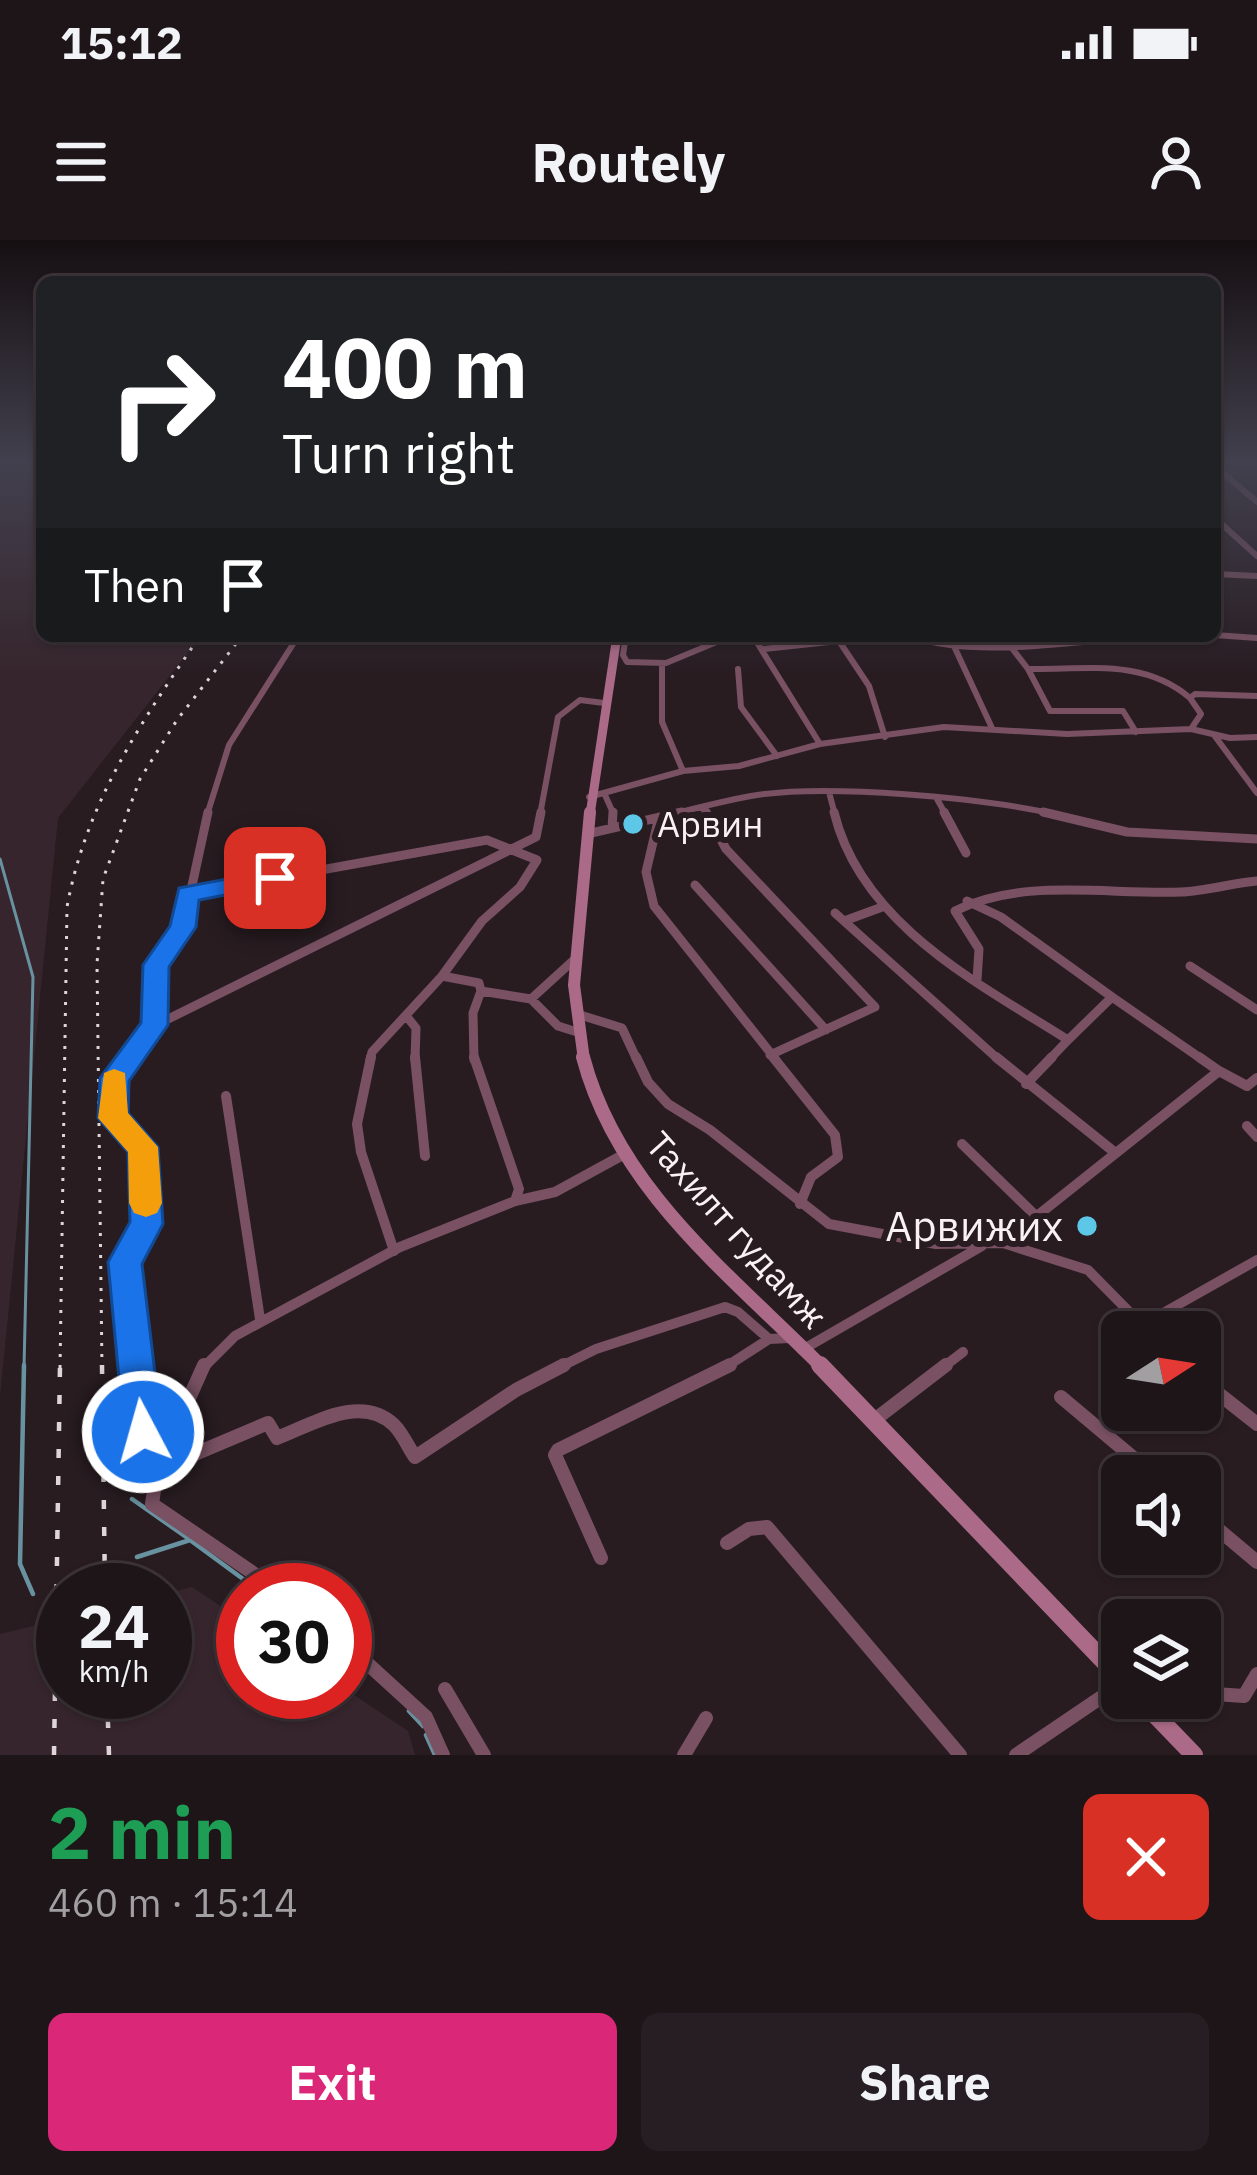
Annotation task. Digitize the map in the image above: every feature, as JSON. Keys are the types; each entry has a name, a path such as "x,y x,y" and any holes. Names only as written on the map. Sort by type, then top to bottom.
{"main road":[{"name":"Тахилт гудамж","path":"618,645 589,797 576,958 575,1014 599,1110 621,1156 645,1189 957,1502 1101,1657"},
{"path":"1159,1719 1194,1755"}],"street":[{"path":"1233,535 1257,556"},
{"path":"1221,576 1257,576"},
{"path":"1221,633 1257,638"},
{"path":"154,1025 156,965 183,927 229,745 294,642"},
{"path":"618,645 633,666 662,665 716,642"},
{"path":"758,642 820,745"},
{"path":"764,650 830,642"},
{"path":"839,642 852,655 879,706 885,737"},
{"path":"918,642 971,642"},
{"path":"1002,642 1019,642"},
{"path":"1008,643 1050,711 1123,711 1136,733"},
{"path":"952,644 992,728"},
{"path":"662,665 662,722 683,771"},
{"path":"1028,669 1131,667 1171,680 1201,714 1191,729"},
{"path":"738,669 741,707 777,756"},
{"path":"1190,698 1257,696"},
{"path":"157,1470 143,1432 125,1262 147,1224 143,1147 113,1118 115,1078 154,1025 536,837 558,717 580,700 604,703"},
{"path":"589,797 683,771 740,766 820,745 944,727 1043,733 1191,729 1230,738 1257,737"},
{"path":"1212,732 1257,793"},
{"path":"829,792 837,838 886,906 918,938 1068,1040"},
{"path":"585,835 754,795 829,792 1052,813 1127,832 1257,839"},
{"path":"605,795 615,817 612,828"},
{"path":"937,800 966,853"},
{"path":"703,807 726,849 875,1007 770,1055"},
{"path":"659,817 644,866 644,886 685,951 835,1135 838,1156 811,1177 800,1204"},
{"path":"188,894 487,840 514,848 537,865 482,921 442,976 372,1052 356,1124 394,1251"},
{"path":"977,980 979,949 955,911 967,901 1000,895 1189,892 1257,881"},
{"path":"695,885 826,1030"},
{"path":"967,901 1000,917 1220,1070 1247,1086 1257,1078"},
{"path":"886,906 840,917 863,943 1026,1084 1113,1150"},
{"path":"531,999 576,958"},
{"path":"1190,966 1257,1010"},
{"path":"442,976 479,983 469,1044 519,1189 514,1201"},
{"path":"481,991 531,999 558,1026 578,1032"},
{"path":"1026,1084 1112,997"},
{"path":"575,1014 622,1028 649,1082 668,1104 710,1130 830,1225 936,1244 1004,1243 1088,1270 1128,1311"},
{"path":"407,1017 416,1028 416,1085 425,1156"},
{"path":"1004,1243 1113,1150 1220,1070"},
{"path":"226,1096 260,1319"},
{"path":"1247,1126 1257,1137"},
{"path":"962,1144 1036,1216"},
{"path":"237,1563 152,1504 157,1470 204,1365 260,1319 394,1251 514,1201 555,1192 621,1156"},
{"path":"802,1350 987,1244"},
{"path":"1175,1311 1257,1260"},
{"path":"157,1470 268,1423 277,1438 350,1409 374,1414 395,1426 415,1457 516,1390 596,1349 725,1307 738,1312 769,1339"},
{"path":"601,1558 555,1455 558,1450 729,1366 769,1339 790,1338"},
{"path":"873,1420 963,1352"},
{"path":"1221,1396 1257,1424"},
{"path":"1060,1397 1130,1455"},
{"path":"727,1544 749,1528 767,1526 960,1755"},
{"path":"1221,1532 1257,1562"},
{"path":"372,1668 426,1717 443,1755"},
{"path":"1250,1701 1257,1674"},
{"path":"445,1689 484,1755"},
{"path":"1016,1755 1101,1697"},
{"path":"684,1755 706,1718"}],"shaded area":[{"path":"0,535 36,535 36,642 196,642 58,818 0,1396"},
{"path":"192,1587 216,1603 216,1719 372,1719 372,1707 408,1731 415,1755 0,1755 0,1634 36,1625 36,1719 192,1719"}],"waterway":[{"path":"0,859 33,977 24,1368"},
{"path":"24,1365 20,1564 33,1594"},
{"path":"132,1499 189,1539"},
{"path":"137,1557 190,1540 221,1563"},
{"path":"409,1711 423,1726"},
{"path":"426,1735 435,1755"}],"railway":[{"path":"60,1368 67,907 88,833 118,765 196,642"},
{"path":"102,1368 97,964 103,879 140,779 177,720 237,642"},
{"path":"54,1755 60,1365"},
{"path":"102,1365 105,1563"},
{"path":"108,1719 109,1755"}],"slow traffic":[{"path":"114,1081 113,1118 143,1147 146,1203"}],"place":[{"name":"Арвин","path":"633,824"},
{"name":"Арвижих","path":"1087,1226"}],"route":[{"path":"143,1432 125,1262 147,1224 143,1147 113,1118 115,1078 154,1025 156,965 183,927 188,894 275,878"}]}
